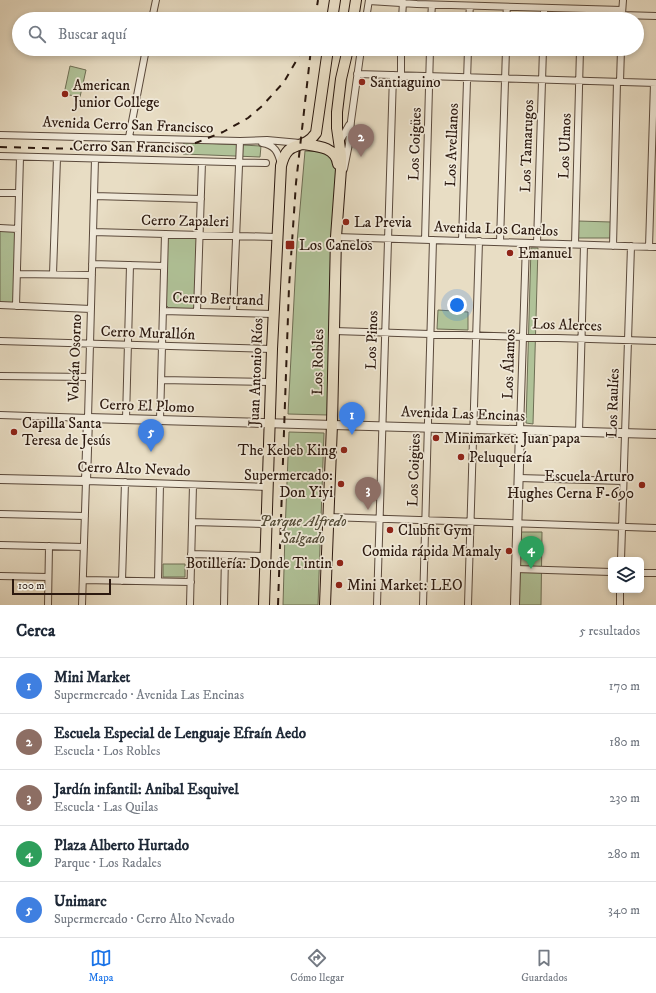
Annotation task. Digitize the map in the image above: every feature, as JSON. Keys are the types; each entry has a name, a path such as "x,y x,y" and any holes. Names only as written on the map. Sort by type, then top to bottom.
{"main road":[{"path":"333,12 335,0"},
{"path":"354,12 356,0"},
{"name":"Juan Antonio Ríos","path":"264,605 273,314 281,166 289,149 312,138 317,130 327,56"},
{"path":"340,184 341,156 337,128 337,103 346,56"},
{"path":"299,145 324,148 339,144"},
{"path":"324,148 333,152 337,157 340,184"},
{"name":"Los Robles","path":"325,605 332,424 336,237 340,184"}],"street":[{"path":"153,12 156,0"},
{"path":"622,12 623,0"},
{"path":"367,12 369,1 432,5 581,9 602,12"},
{"path":"402,12 403,2"},
{"path":"432,5 432,12"},
{"path":"470,6 470,12"},
{"path":"507,7 507,12"},
{"path":"644,16 656,16"},
{"path":"129,137 145,56"},
{"name":"Los Robles","path":"340,184 347,155 350,122 360,56"},
{"path":"400,75 401,56"},
{"name":"Los Coigües","path":"425,240 430,56"},
{"name":"Los Avellanos","path":"462,241 468,56"},
{"path":"500,242 506,56"},
{"name":"Los Tamarugos","path":"537,243 543,56"},
{"name":"Los Ulmos","path":"575,244 580,56"},
{"path":"613,246 618,82 620,56"},
{"path":"357,74 655,83 653,247"},
{"name":"Los Pinos","path":"377,605 393,75"},
{"name":"Los Robles","path":"339,144 350,122"},
{"name":"Avenida Cerro San Francisco","path":"0,135 129,137 255,142"},
{"path":"233,313 240,141"},
{"path":"255,142 278,141 299,145"},
{"path":"255,142 270,145 274,148 278,154 281,166"},
{"name":"Cerro San Francisco","path":"0,156 266,164"},
{"path":"16,306 20,157"},
{"path":"53,274 57,158"},
{"name":"Volcán Osorno","path":"82,605 95,159"},
{"path":"197,312 202,162"},
{"path":"0,192 19,193"},
{"path":"94,196 201,199"},
{"path":"0,228 18,228"},
{"name":"Cerro Zapaleri","path":"93,232 277,237"},
{"path":"160,420 165,234"},
{"name":"Avenida Los Canelos","path":"336,237 653,247"},
{"name":"Los Coigües","path":"423,605 434,240"},
{"path":"468,605 479,241"},
{"name":"Los Álamos","path":"516,605 526,243"},
{"path":"579,432 584,245"},
{"name":"Los Raulíes","path":"621,557 630,246"},
{"path":"92,264 164,266"},
{"path":"126,419 130,265"},
{"path":"17,274 92,275"},
{"path":"0,306 91,309"},
{"name":"Cerro Bertrand","path":"163,311 273,314"},
{"name":"Los Alerces","path":"334,331 656,341"},
{"name":"Cerro Murallón","path":"0,341 272,349"},
{"path":"0,376 89,378"},
{"path":"161,380 271,382"},
{"name":"Cerro El Plomo","path":"0,415 269,423"},
{"name":"Avenida Las Encinas","path":"269,423 656,434"},
{"path":"519,478 623,481"},
{"name":"Cerro Alto Nevado","path":"0,479 268,487"},
{"path":"122,581 125,482"},
{"path":"158,582 160,484"},
{"path":"190,605 193,485"},
{"path":"0,514 85,516"},
{"path":"328,517 656,528"},
{"path":"192,522 266,524"},
{"path":"0,545 84,548"},
{"path":"48,605 49,546"},
{"path":"191,554 265,556"},
{"path":"224,605 225,555"},
{"path":"516,569 608,572"},
{"path":"644,573 656,573"},
{"path":"0,576 48,577"},
{"path":"83,580 191,582"},
{"path":"620,593 620,605"}],"green space":[{"path":"70,66 86,70 80,97 64,94"},
{"path":"184,142 261,146 260,157 183,154"},
{"path":"305,151 322,152 335,157 338,163 328,415 288,414 297,243"},
{"path":"578,221 611,222 611,238 578,238"},
{"path":"0,231 13,231 15,234 14,301 11,304 0,304"},
{"path":"169,236 194,237 197,240 195,306 192,309 169,308 165,304 167,239"},
{"path":"531,248 538,248 533,424 526,423"},
{"path":"438,310 468,312 468,330 437,329"},
{"name":"Parque Alfredo Salgado","path":"289,432 324,433 318,605 283,605"},
{"path":"521,532 542,532 541,605 519,605"},
{"path":"163,564 185,564 185,577 163,577"}],"railway":[{"path":"316,12 318,0"},
{"path":"0,147 157,151 188,146 223,132 248,118 262,106 284,82 299,56"},
{"path":"278,605 289,287 296,183 310,56"}],"place":[{"name":"Santiaguino","path":"362,82"},
{"name":"American Junior College","path":"65,94"},
{"name":"Escuela Especial de Lenguaje Efraín Aedo","path":"361,157"},
{"name":"La Previa","path":"346,222"},
{"name":"Los Canelos","path":"290,245"},
{"name":"Emanuel","path":"510,253"},
{"name":"Capilla Santa Teresa de Jesús","path":"14,432"},
{"name":"Mini Market","path":"352,435"},
{"name":"Minimarket: Juan papa","path":"436,438"},
{"name":"The Kebeb King","path":"344,450"},
{"name":"Unimarc","path":"151,452"},
{"name":"Peluquería","path":"461,457"},
{"name":"Supermercado: Don Yiyi","path":"341,484"},
{"name":"Escuela Arturo Hughes Cerna F-690","path":"642,485"},
{"name":"Jardín infantil: Anibal Esquivel","path":"368,510"},
{"name":"Clubfit Gym","path":"390,530"},
{"name":"Comida rápida Mamaly","path":"509,551"},
{"name":"Botillería: Donde Tintin","path":"340,563"},
{"name":"Plaza Alberto Hurtado","path":"531,569"},
{"name":"Mini Market: LEO","path":"339,585"}]}
